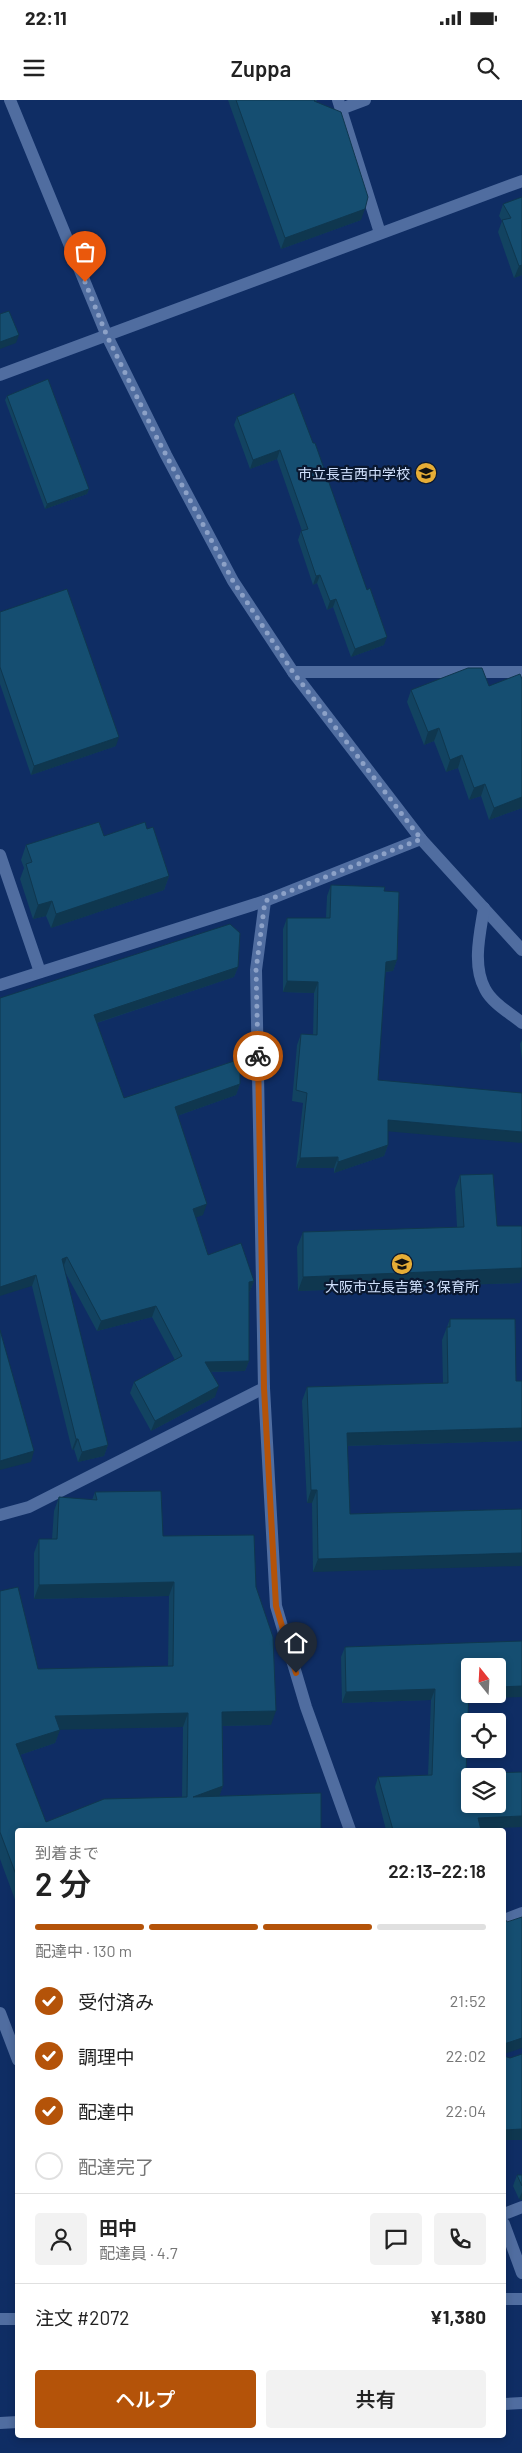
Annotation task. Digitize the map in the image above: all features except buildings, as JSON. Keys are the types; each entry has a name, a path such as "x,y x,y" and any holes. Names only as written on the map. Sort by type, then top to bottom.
{"street":[{"path":"10,100 107,336 166,455 233,581 293,672 421,839 522,950"},
{"path":"366,100 339,105 380,233"},
{"path":"0,375 522,181"},
{"path":"293,672 522,672"},
{"path":"0,985 265,901 421,839"},
{"path":"0,855 40,972"},
{"path":"265,901 256,970 264,1388 276,1606 306,1707 349,1828"},
{"path":"484,908 478,950 485,989 495,1001 522,1023"},
{"path":"0,1515 29,1507 264,1388"},
{"path":"506,1919 522,1913"},
{"path":"0,2013 15,2052"},
{"path":"506,2213 522,2207"},
{"path":"506,2229 522,2273"},
{"path":"506,2299 522,2299"},
{"path":"0,2319 15,2319"},
{"path":"506,2404 522,2403"},
{"path":"0,2423 15,2422"}],"way so far":[{"path":"85,282 107,336 157,438 233,581 293,672 421,839 265,901 256,970 258,1056"}],"place":[{"name":"市立長吉西中学校","path":"426,473"},
{"name":"大阪市立長吉第３保育所","path":"402,1264"}],"route":[{"path":"258,1056 264,1388 276,1606 296,1673"}]}
